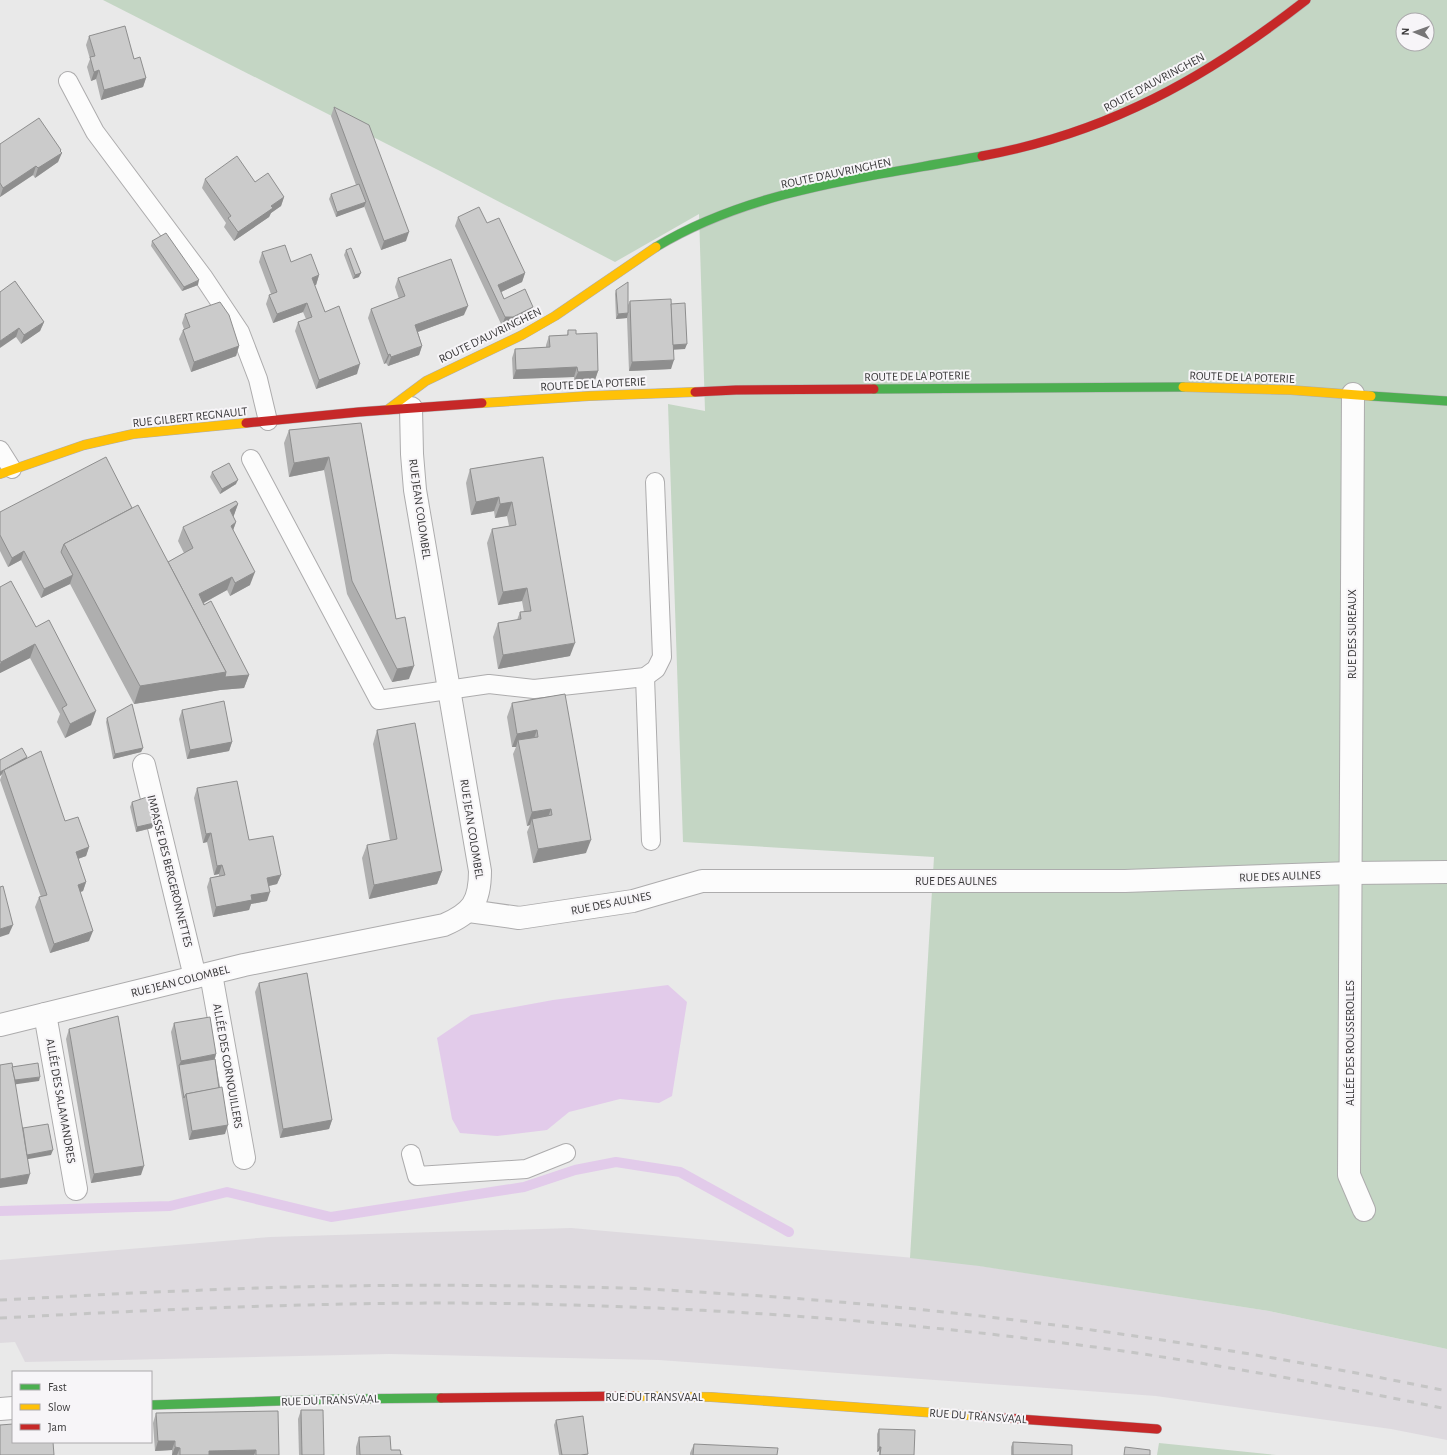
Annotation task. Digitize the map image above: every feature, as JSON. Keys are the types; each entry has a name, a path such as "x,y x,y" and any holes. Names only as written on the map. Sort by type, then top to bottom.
{"street":[{"name":"ROUTE D'AUVRINGHEN","path":"387,410 411,390 425,382 465,361 515,339 550,319 636,259 693,227 743,208 819,187 1007,152 1086,129 1143,104 1199,74 1247,44 1306,0"},
{"name":"ROUTE DE LA POTERIE","path":"387,410 589,396 736,390 1186,387 1284,390 1447,401"},
{"name":"RUE DES SUREAUX","path":"1351,873 1353,394"},
{"name":"RUE JEAN COLOMBEL","path":"0,1025 277,958 444,925 459,918 469,911 476,899 480,886 480,871 415,490 412,454 411,408"},
{"name":"RUE GILBERT REGNAULT","path":"6,472 84,445 133,434 387,410"},
{"name":"IMPASSE DES BERGERONNETTES","path":"144,765 203,975"},
{"name":"RUE DES AULNES","path":"469,911 519,918 633,901 702,881 1125,881 1351,873 1447,872"},
{"name":"ALLÉE DES ROUSSEROLLES","path":"1351,873 1349,1174 1364,1210"},
{"name":"ALLÉE DES CORNOUILLERS","path":"203,975 244,1158"},
{"name":"ALLÉE DES SALAMANDRES","path":"45,1014 76,1189"},
{"name":"RUE DU TRANSVAAL","path":"152,1405 338,1399 678,1396 711,1397 1157,1429"},
{"path":"0,1409 12,1408"}],"lane":[{"path":"68,81 95,132 204,278 240,332 258,380 268,421"},
{"path":"0,450 6,472"},
{"path":"251,459 379,700 489,684 534,689 645,677 656,669 662,657 655,482"},
{"path":"645,677 651,840"},
{"path":"411,1154 417,1176 526,1169 566,1153"}],"shaded area":[{"path":"668,985 687,1002 672,1096 659,1103 620,1099 569,1112 547,1130 497,1136 460,1133 452,1119 437,1038 471,1015 553,1000"},
{"path":"571,1228 949,1261 1269,1311 1447,1349 1447,1440 1391,1429 1156,1396 659,1360 389,1354 25,1362 15,1342 0,1343 0,1260 270,1237"}],"green space":[{"path":"103,0 1447,0 1447,1349 1269,1311 979,1266 910,1258 934,857 683,842 668,404 705,411 699,214 615,262 442,172"},
{"path":"1159,1443 1276,1455 1157,1455"}],"building":[{"path":"125,26 134,59 140,57 146,78 104,90 99,70 94,72 90,57 95,56 89,36"},
{"path":"334,107 369,125 409,232 384,241"},
{"path":"39,118 62,153 38,168 36,166 3,188 0,183 0,144"},
{"path":"237,156 255,182 268,173 284,197 271,206 273,208 238,232 228,218 231,216 205,179"},
{"path":"359,184 366,202 337,212 331,194"},
{"path":"479,207 487,223 499,218 525,273 498,285 504,299 525,289 533,307 513,317 505,317 458,217"},
{"path":"166,233 199,280 184,287 152,241"},
{"path":"285,245 291,262 311,254 319,275 312,278 325,312 339,306 360,364 319,380 298,322 312,317 307,303 277,314 269,295 277,292 262,252"},
{"path":"351,248 361,273 355,275 346,250"},
{"path":"451,259 468,306 415,325 422,346 391,357 390,354 388,355 371,309 405,296 398,278"},
{"path":"15,281 44,322 24,335 19,328 0,341 0,292"},
{"path":"628,282 628,313 618,314 616,290"},
{"path":"671,299 674,360 632,362 630,301"},
{"path":"220,302 229,315 239,346 194,362 183,330 190,327 185,314"},
{"path":"685,303 687,344 673,345 671,304"},
{"path":"568,330 576,330 576,334 597,333 598,371 578,372 577,367 516,370 515,349 550,347 549,336 568,335"},
{"path":"361,423 396,619 405,617 414,666 397,669 352,581 329,457 294,463 289,430"},
{"path":"106,457 132,508 64,544 61,552 73,575 44,589 24,551 12,558 0,535 0,512"},
{"path":"543,457 575,643 503,655 498,623 521,619 520,612 531,611 527,588 503,592 492,529 516,525 512,502 500,504 499,497 476,502 470,469"},
{"path":"229,463 238,480 222,489 212,472"},
{"path":"236,501 238,504 230,510 236,522 231,526 255,572 235,583 232,577 199,594 204,605 211,601 249,675 225,677 226,672 168,562 193,548 183,527"},
{"path":"138,505 226,672 140,686 64,544"},
{"path":"11,581 36,627 49,620 96,711 70,724 62,708 67,705 35,644 1,662 0,587"},
{"path":"565,694 591,840 538,849 532,819 552,815 551,809 532,812 518,740 538,737 537,730 517,734 512,703"},
{"path":"224,701 232,742 190,750 182,710"},
{"path":"132,704 143,748 115,754 107,718"},
{"path":"415,723 442,871 374,885 367,845 397,839 377,730"},
{"path":"22,748 27,757 0,772 0,760"},
{"path":"41,751 65,821 78,817 89,847 76,852 86,882 78,885 93,931 54,944 39,897 47,895 4,770"},
{"path":"237,781 249,840 273,836 281,875 267,878 270,892 251,895 252,900 216,907 210,878 225,875 222,865 217,866 211,833 206,834 197,788"},
{"path":"147,797 154,823 137,827 132,802"},
{"path":"3,886 13,925 0,929 0,887"},
{"path":"307,973 332,1120 283,1129 259,983"},
{"path":"118,1016 144,1166 94,1174 69,1029"},
{"path":"210,1017 216,1054 181,1061 174,1023"},
{"path":"215,1059 219,1088 186,1094 184,1098 179,1065"},
{"path":"12,1063 30,1174 0,1179 0,1065"},
{"path":"38,1063 40,1077 15,1080 12,1067"},
{"path":"222,1087 228,1125 192,1131 186,1094"},
{"path":"48,1124 53,1150 27,1155 23,1128"},
{"path":"301,1410 323,1410 324,1455 302,1455"},
{"path":"278,1411 279,1455 256,1455 256,1450 209,1451 209,1455 180,1455 180,1448 175,1447 175,1441 158,1441 156,1413"},
{"path":"583,1416 588,1454 562,1455 556,1420"},
{"path":"12,1424 12,1443 53,1443 54,1455 0,1455 0,1425"},
{"path":"879,1429 915,1430 914,1455 880,1455 881,1447 879,1447"},
{"path":"390,1436 391,1450 400,1450 401,1455 360,1455 359,1437"},
{"path":"1013,1442 1072,1445 1072,1455 1013,1455"},
{"path":"694,1444 778,1448 777,1455 693,1455"},
{"path":"1125,1447 1150,1450 1150,1455 1124,1455"}],"waterway":[{"path":"0,1211 170,1206 227,1192 331,1217 524,1187 575,1170 616,1162 680,1172 789,1232"}],"railway":[{"path":"0,1300 237,1289 402,1285 621,1288 731,1294 821,1300 1001,1318 1090,1330 1269,1357 1447,1391"},
{"path":"0,1318 214,1308 428,1303 499,1303 639,1307 778,1315 916,1326 1123,1351 1286,1378 1447,1409"}],"traffic: fast":[{"path":"656,247 693,227 732,211 773,198 856,178 982,156"},
{"path":"874,389 1183,387"},
{"path":"1371,396 1447,401"},
{"path":"152,1405 338,1399 441,1398"}],"traffic: slow":[{"path":"387,410 426,381 522,335 555,316 656,247"},
{"path":"1183,387 1291,390 1371,396"},
{"path":"482,403 589,396 695,392"},
{"path":"0,474 84,445 133,434 246,423"},
{"path":"633,1396 711,1397 979,1416"}],"traffic: jam":[{"path":"982,156 1028,146 1072,133 1114,117 1154,99 1193,78 1231,54 1306,0"},
{"path":"695,392 736,390 874,389"},
{"path":"246,423 359,412 482,403"},
{"path":"441,1398 633,1396"},
{"path":"979,1416 1157,1429"}]}
